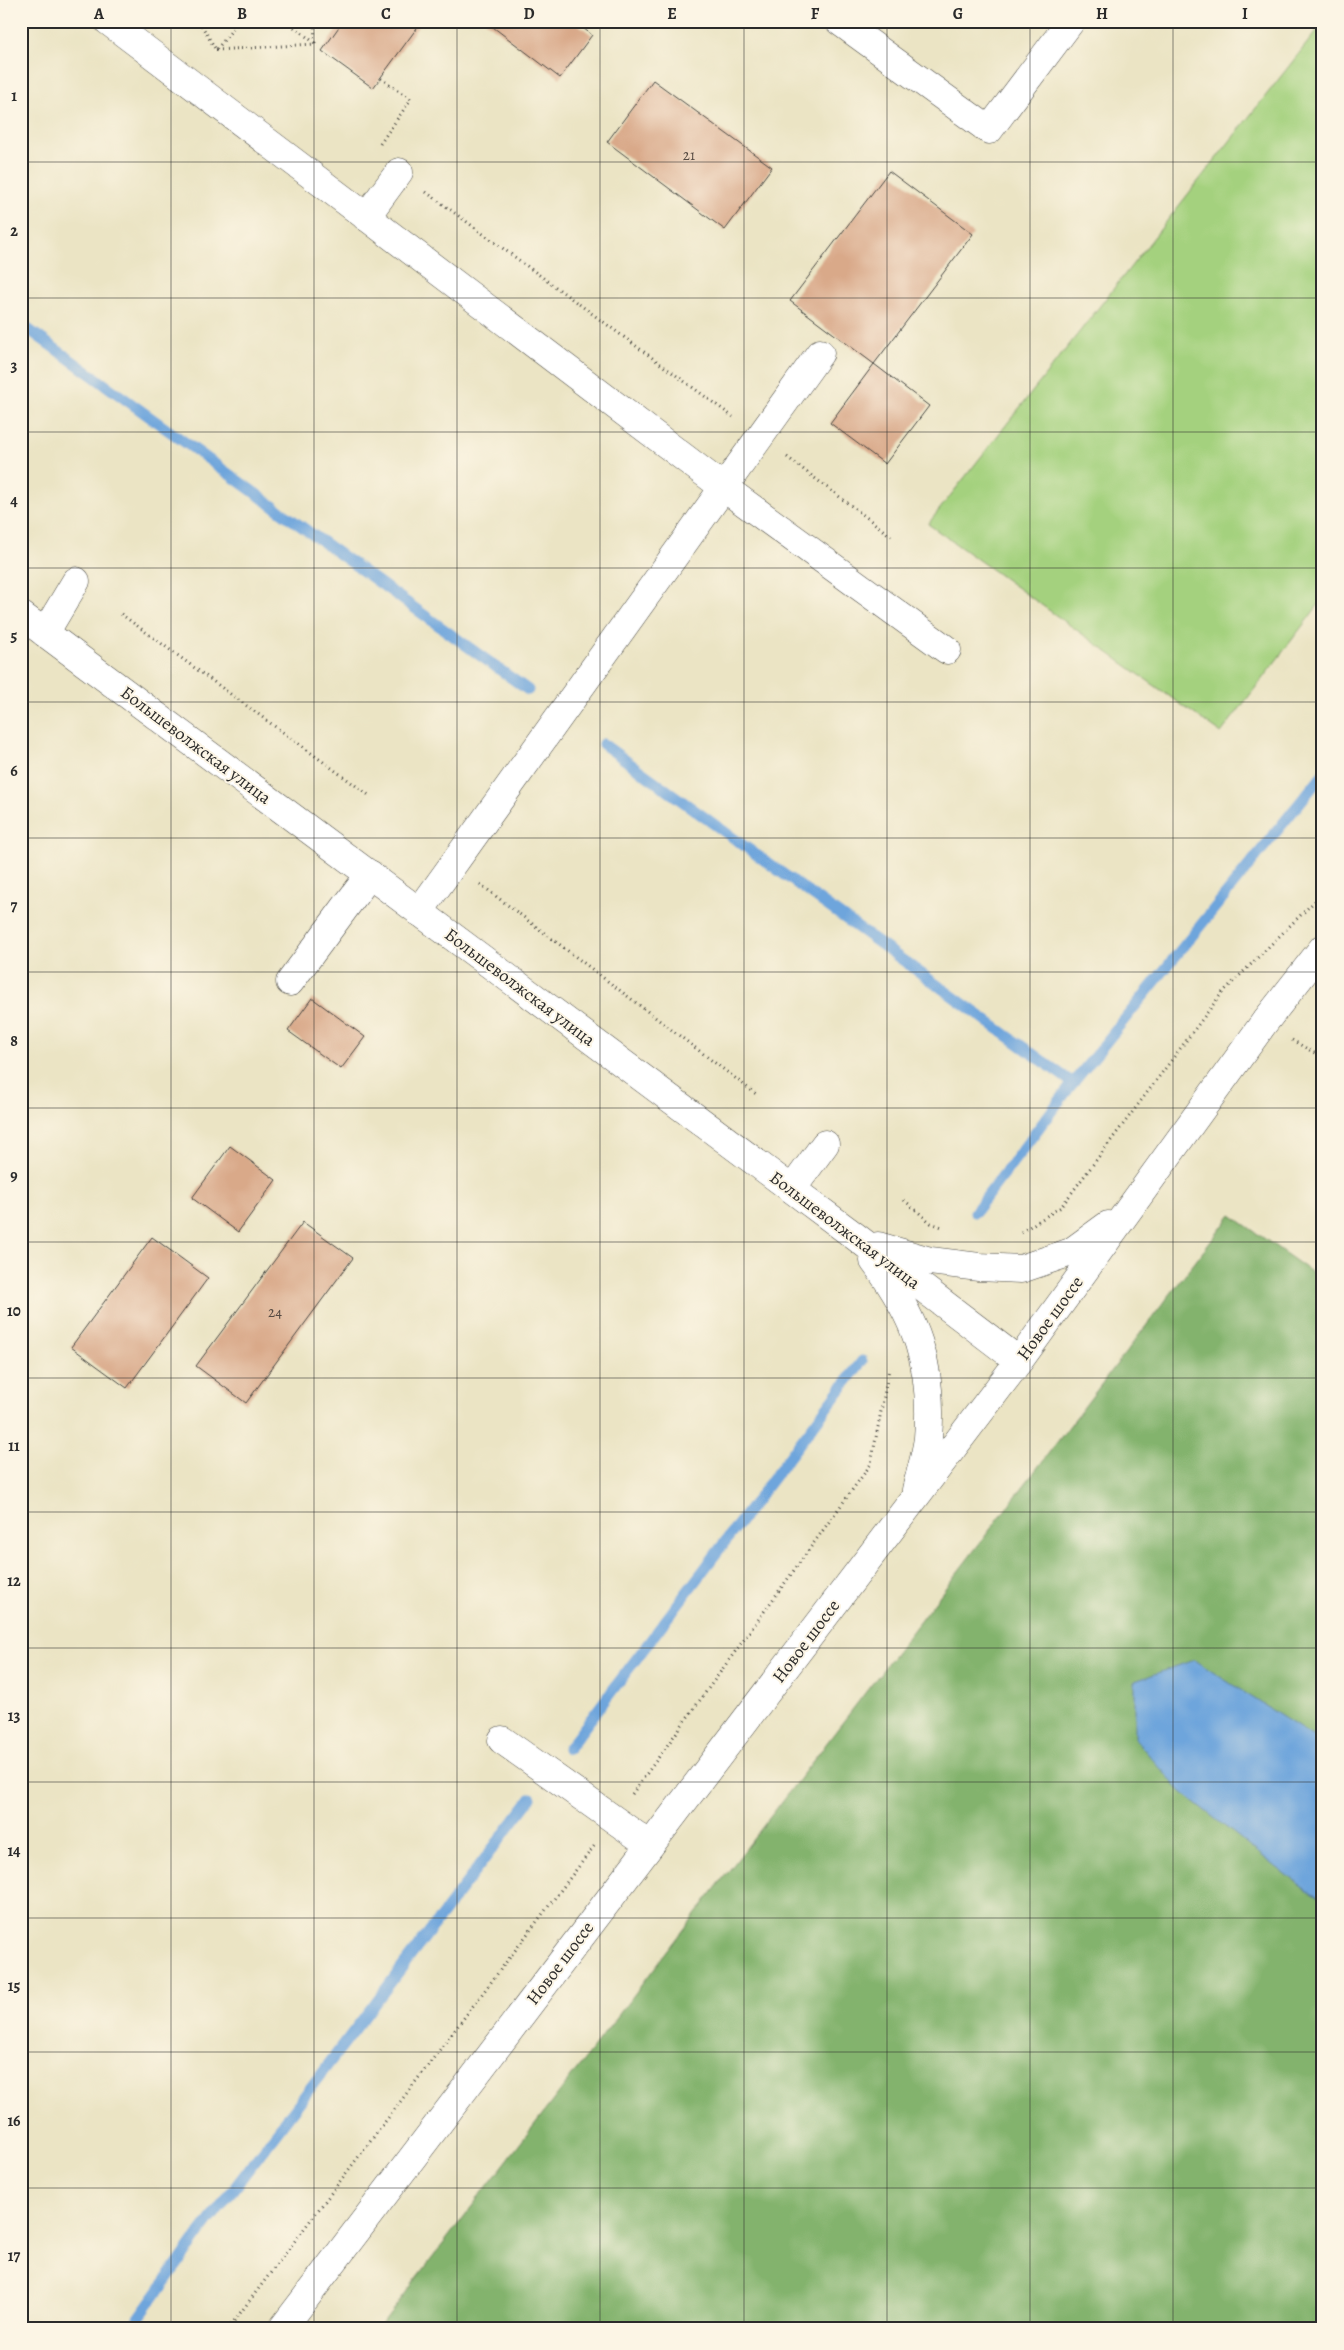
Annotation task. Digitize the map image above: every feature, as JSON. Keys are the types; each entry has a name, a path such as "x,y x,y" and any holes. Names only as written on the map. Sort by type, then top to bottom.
{"main road":[{"path":"108,21 723,487 947,650"},
{"path":"839,21 990,130 1071,21"},
{"path":"366,217 399,172"},
{"path":"419,912 820,353"},
{"path":"45,632 76,581"},
{"name":"Большеволжская улица","path":"21,615 792,1189 1019,1361"},
{"path":"290,982 370,874"},
{"name":"Новое шоссе","path":"282,2329 1019,1361 1264,1023 1323,948"},
{"path":"792,1189 825,1144"},
{"path":"856,1237 893,1252 930,1261 979,1268 1021,1269 1071,1252 1131,1208"},
{"path":"856,1237 902,1302 919,1341 929,1385 928,1439 914,1499"},
{"path":"502,1740 650,1845"}],"path":[{"path":"199,21 216,50"},
{"path":"216,50 239,21"},
{"path":"286,21 316,44"},
{"path":"314,21 316,44"},
{"path":"216,50 316,44"},
{"path":"380,78 411,99 375,150 399,172 760,437 891,536"},
{"path":"121,614 370,796"},
{"path":"480,884 756,1094"},
{"path":"1014,1236 1060,1207 1222,993 1323,893"},
{"path":"904,1200 931,1223 948,1229"}],"green space":[{"path":"1323,23 1323,599 1221,733 928,524"},
{"path":"1231,1215 1323,1280 1323,2329 378,2329"}],"water":[{"path":"1194,1660 1323,1743 1323,1900 1294,1881 1180,1791 1135,1739 1135,1681"}],"building":[{"path":"343,21 422,21 373,88 322,51"},
{"path":"485,21 574,21 592,35 560,78"},
{"path":"653,80 772,167 725,230 607,142"},
{"path":"889,171 973,234 874,364 790,301"},
{"path":"874,364 929,406 885,464 830,423"},
{"path":"312,998 365,1037 341,1069 288,1031"},
{"path":"230,1146 276,1180 238,1232 192,1198"},
{"path":"303,1222 353,1258 246,1403 196,1366"},
{"path":"152,1237 208,1278 127,1388 71,1347"}],"waterway":[{"path":"21,324 528,690"},
{"path":"603,744 1073,1083"},
{"path":"975,1212 1073,1083 1323,774"},
{"path":"568,1749 862,1361"},
{"path":"131,2329 200,2233 531,1798"}]}
